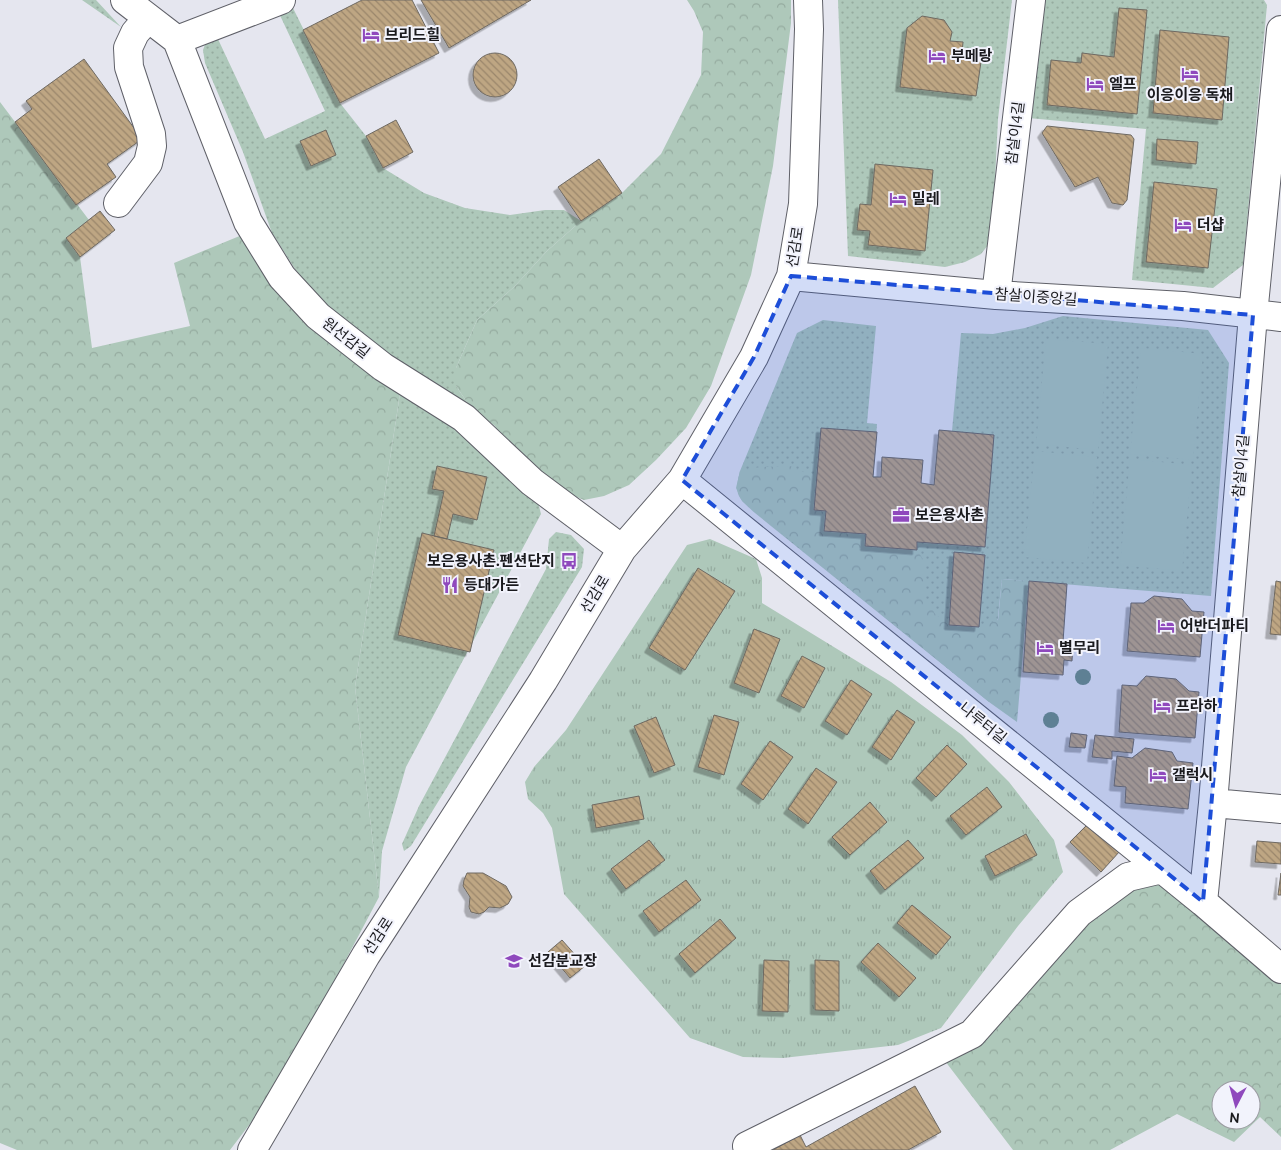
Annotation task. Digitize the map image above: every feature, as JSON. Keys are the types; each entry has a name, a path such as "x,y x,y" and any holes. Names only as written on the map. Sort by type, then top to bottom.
{"street":[{"path":"125,0 177,40 281,0"},
{"name":"선감로","path":"252,1150 366,955 543,681 622,549 682,480 754,357 791,276 802,204 809,29 808,0"},
{"name":"참살이4길","path":"996,295 1031,0"},
{"path":"118,203 148,163 152,146 151,134 128,67 128,48 135,33 148,18"},
{"name":"참살이4길","path":"1203,902 1213,803 1253,314 1281,30"},
{"name":"원선감길","path":"177,40 248,222 282,276 318,316 384,366 464,418 532,482 622,549"},
{"name":"참살이중앙길","path":"791,276 996,295 1183,306 1281,317"},
{"name":"나루터길","path":"682,480 1203,902 1281,969"},
{"path":"1213,803 1281,809"},
{"path":"747,1146 972,1034 1079,913 1128,877 1162,869"}],"highlighted area":[{"path":"791,276 1253,315 1203,902 682,480 754,357"}],"green space":[{"path":"82,0 96,0 121,27"},
{"path":"687,0 791,0 791,23 773,166 751,275 711,386 686,428 629,485 604,496 584,500 558,489 505,446 495,426 471,408 456,386 456,368 477,320 515,286 547,251 581,221 622,193 661,154 701,75 703,32"},
{"path":"838,0 1012,0 998,119 992,240 981,254 965,262 945,267 848,256"},
{"path":"1038,0 1264,0 1267,5 1243,265 1213,288 1132,280 1146,129 1028,118"},
{"path":"291,4 340,103 366,136 383,168 424,193 465,208 510,215 545,210 564,210 581,221 547,251 515,286 477,320 456,368 456,386 471,408 398,363 317,297 295,269 272,233 243,152 205,63 203,50 207,39 217,37 265,139 325,111 277,9"},
{"path":"0,102 89,220 66,238 80,257 92,348 190,326 174,263 242,235 401,387 355,687 379,897 342,967 259,1112 230,1150 17,1150 0,1143"},
{"path":"1063,316 1208,330 1229,363 1211,596 1002,579 989,702 755,513 744,503 737,491 738,479 797,333 823,320 876,326 867,423 877,424 873,476 934,485 939,430 952,431 961,333 993,334 1025,328"},
{"path":"1046,339 1108,344 1098,450 1036,444"},
{"path":"1141,348 1203,354 1193,460 1130,454"},
{"path":"401,387 471,436 537,498 541,514 406,767 382,851 379,897 355,687"},
{"path":"1035,451 1097,457 1087,563 1024,557"},
{"path":"1130,459 1192,465 1182,571 1120,565"},
{"path":"790,466 817,478 814,510 826,511 824,531 866,534 865,546 917,550 926,564 924,595 935,614 949,625 979,627 998,620 1002,579 1029,581 1017,722 989,702 742,501 736,488 740,471 760,467"},
{"path":"556,532 571,535 584,549 582,567 411,846 404,851 402,844 419,806 546,569 549,539"},
{"path":"710,539 756,559 762,578 762,603 891,682 962,735 1009,782 1054,840 1063,872 1018,926 941,1028 898,1045 783,1058 743,1057 690,1038 564,894 552,828 543,813 528,799 525,782 534,767 566,730 687,545"},
{"path":"1159,879 1281,982 1281,1137 1261,1118 1261,1080 1211,1080 1211,1130 1246,1130 1234,1142 1177,1114 1110,1150 1013,1150 945,1061 1086,920 1130,884"}],"building":[{"path":"362,0 412,0 439,53 340,103 303,30"},
{"path":"421,0 531,0 449,48"},
{"path":"1119,8 1147,10 1137,114 1047,105 1051,60 1081,63 1082,53 1114,57"},
{"path":"922,16 944,20 952,32 950,41 963,42 962,53 982,55 976,96 900,87 907,28"},
{"path":"1160,30 1229,37 1222,120 1153,113"},
{"path":"499,53 511,59 516,66 516,84 511,91 504,96 491,97 479,91 474,84 473,71 479,59 486,54"},
{"path":"84,59 142,139 107,164 116,177 76,205 15,122 32,109 26,101"},
{"path":"396,120 413,152 383,168 366,136"},
{"path":"1047,126 1131,135 1134,139 1127,200 1123,205 1112,203 1098,177 1075,187 1042,133"},
{"path":"326,130 336,155 311,166 300,141"},
{"path":"1157,139 1198,142 1196,164 1156,160"},
{"path":"599,159 622,193 581,221 558,187"},
{"path":"875,164 933,170 925,251 868,245 870,231 857,230 860,204 871,205"},
{"path":"1154,182 1217,189 1208,268 1146,262"},
{"path":"100,211 115,230 80,257 66,238"},
{"path":"821,428 877,432 873,477 881,477 882,457 923,460 921,483 934,485 939,430 994,435 985,547 917,542 917,550 865,546 866,534 824,531 826,511 814,510"},
{"path":"437,466 487,477 477,520 453,514 447,539 434,536 444,491 432,489"},
{"path":"422,533 494,550 470,652 398,635"},
{"path":"954,552 985,555 979,627 949,625"},
{"path":"698,568 735,591 685,670 649,648"},
{"path":"1029,581 1067,584 1063,642 1073,643 1072,661 1064,660 1063,675 1023,672"},
{"path":"1276,581 1281,582 1281,635 1270,634"},
{"path":"1154,596 1182,599 1192,611 1204,612 1200,657 1127,651 1131,603 1144,603"},
{"path":"754,629 780,639 759,693 734,683"},
{"path":"802,656 825,668 804,708 781,696"},
{"path":"1146,676 1176,679 1189,691 1199,692 1195,738 1119,732 1122,685 1137,686"},
{"path":"851,680 872,694 847,735 825,721"},
{"path":"897,710 915,722 891,760 872,747"},
{"path":"714,715 739,722 724,775 698,767"},
{"path":"656,717 675,765 654,773 634,726"},
{"path":"1071,733 1087,735 1085,748 1069,747"},
{"path":"1095,735 1134,739 1132,753 1112,751 1112,759 1092,757"},
{"path":"770,741 793,757 763,800 741,784"},
{"path":"947,745 967,764 936,797 916,778"},
{"path":"1145,748 1172,752 1177,761 1193,763 1188,809 1125,803 1126,787 1114,786 1117,756 1132,758"},
{"path":"816,768 837,782 808,824 788,809"},
{"path":"987,787 1002,807 966,835 950,816"},
{"path":"639,796 644,819 596,828 592,805"},
{"path":"870,802 887,822 850,855 832,837"},
{"path":"1090,822 1120,851 1101,872 1070,842"},
{"path":"1026,834 1037,855 995,876 985,856"},
{"path":"649,840 665,860 626,889 611,869"},
{"path":"908,840 924,858 885,890 870,871"},
{"path":"1257,841 1281,843 1281,864 1255,862"},
{"path":"467,873 483,873 506,886 512,897 508,904 500,908 489,907 479,914 471,912 469,907 470,897 463,886"},
{"path":"1281,873 1281,895 1278,895"},
{"path":"686,880 701,900 659,932 643,911"},
{"path":"912,905 951,937 936,955 897,923"},
{"path":"720,919 736,938 695,973 679,954"},
{"path":"562,940 585,966 570,978 548,952"},
{"path":"878,943 916,978 899,997 861,962"},
{"path":"764,960 789,961 788,1012 762,1011"},
{"path":"815,960 839,961 839,1011 815,1010"},
{"path":"915,1086 941,1132 908,1150 773,1150 800,1135 806,1147"}],"place":[{"name":"브리드힐","path":"371,35"},
{"name":"부메랑","path":"937,56"},
{"name":"이응이응 독채","path":"1190,74"},
{"name":"엘프","path":"1095,84"},
{"name":"밀레","path":"898,199"},
{"name":"더샵","path":"1183,225"},
{"name":"보은용사촌","path":"901,515"},
{"name":"보은용사촌.펜션단지","path":"569,561"},
{"name":"등대가든","path":"450,585"},
{"name":"어반더파티","path":"1166,626"},
{"name":"별무리","path":"1045,648"},
{"name":"프라하","path":"1162,706"},
{"name":"갤럭시","path":"1158,775"},
{"name":"선감분교장","path":"514,961"}]}
